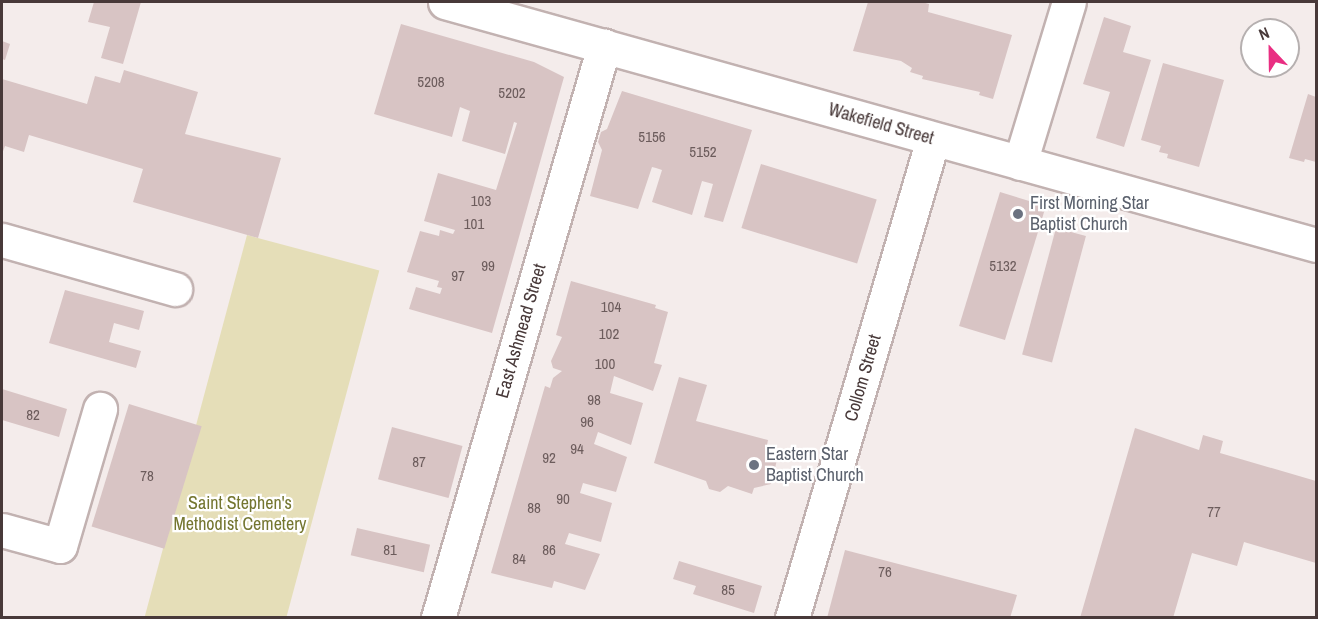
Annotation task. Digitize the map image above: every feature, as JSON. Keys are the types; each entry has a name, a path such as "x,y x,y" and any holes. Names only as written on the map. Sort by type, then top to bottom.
{"street":[{"name":"Wakefield Street","path":"445,2 1317,245"},
{"path":"1020,163 1069,2"},
{"name":"East Ashmead Street","path":"438,618 604,45"},
{"name":"Collom Street","path":"792,618 933,139"},
{"path":"2,240 175,289"},
{"path":"2,530 60,546 100,409"}],"green space":[{"name":"Saint Stephen's Methodist Cemetery","path":"247,235 379,270 286,618 144,618"}],"building":[{"path":"94,2 141,2 123,64 101,58 110,27 88,22"},
{"path":"868,2 922,2 929,4 928,12 1012,35 993,99 979,95 980,92 922,79 923,76 910,72 912,68 901,61 853,51"},
{"path":"1104,17 1131,26 1123,52 1151,60 1124,147 1096,138 1110,92 1083,84"},
{"path":"401,24 534,62 564,77 492,333 409,309 416,287 440,294 442,288 437,287 439,281 407,272 420,231 439,236 440,230 453,234 455,230 424,221 438,173 496,190 517,123 514,122 505,154 462,141 470,111 460,107 452,137 374,114"},
{"path":"2,41 10,44 5,60 2,59"},
{"path":"1163,63 1224,80 1199,167 1167,158 1168,154 1159,152 1161,146 1141,140"},
{"path":"124,70 198,92 185,134 281,158 258,238 133,202 143,169 29,135 24,152 5,146 2,154 2,79 87,104 95,76 120,83"},
{"path":"622,91 752,130 723,222 704,217 713,184 702,181 692,215 652,202 662,170 652,167 638,209 590,196 602,150 598,142 601,132 607,129"},
{"path":"1308,94 1316,97 1316,162 1289,158"},
{"path":"761,164 877,199 857,263 741,228"},
{"path":"1000,192 1046,206 1005,340 959,326"},
{"path":"1056,228 1086,236 1052,363 1022,355"},
{"path":"571,281 656,305 655,308 668,312 654,363 662,365 653,391 614,376 610,393 643,403 631,445 598,432 594,444 627,457 616,492 583,483 580,493 612,503 601,542 569,533 565,544 600,554 585,590 554,581 552,588 491,573 545,386 550,388 553,378 562,371 553,368 551,361 562,337 556,335"},
{"path":"65,290 144,311 139,330 114,323 109,342 141,351 136,368 49,343"},
{"path":"679,377 707,385 696,421 768,440 765,455 770,462 771,455 778,456 771,484 754,488 752,494 728,486 720,492 709,489 706,481 654,463"},
{"path":"2,389 67,409 59,437 2,420"},
{"path":"129,404 202,426 164,549 92,526"},
{"path":"392,427 463,446 449,498 378,479"},
{"path":"1135,428 1199,450 1203,435 1223,441 1220,453 1316,481 1316,563 1244,542 1237,566 1192,553 1173,618 1080,618"},
{"path":"357,528 430,545 424,572 351,555"},
{"path":"845,550 1017,595 1010,618 827,618"},
{"path":"679,561 762,586 754,613 693,594 696,586 673,579"}],"place":[{"name":"First Morning Star Baptist Church","path":"1018,214"},
{"name":"Eastern Star Baptist Church","path":"754,465"}]}
